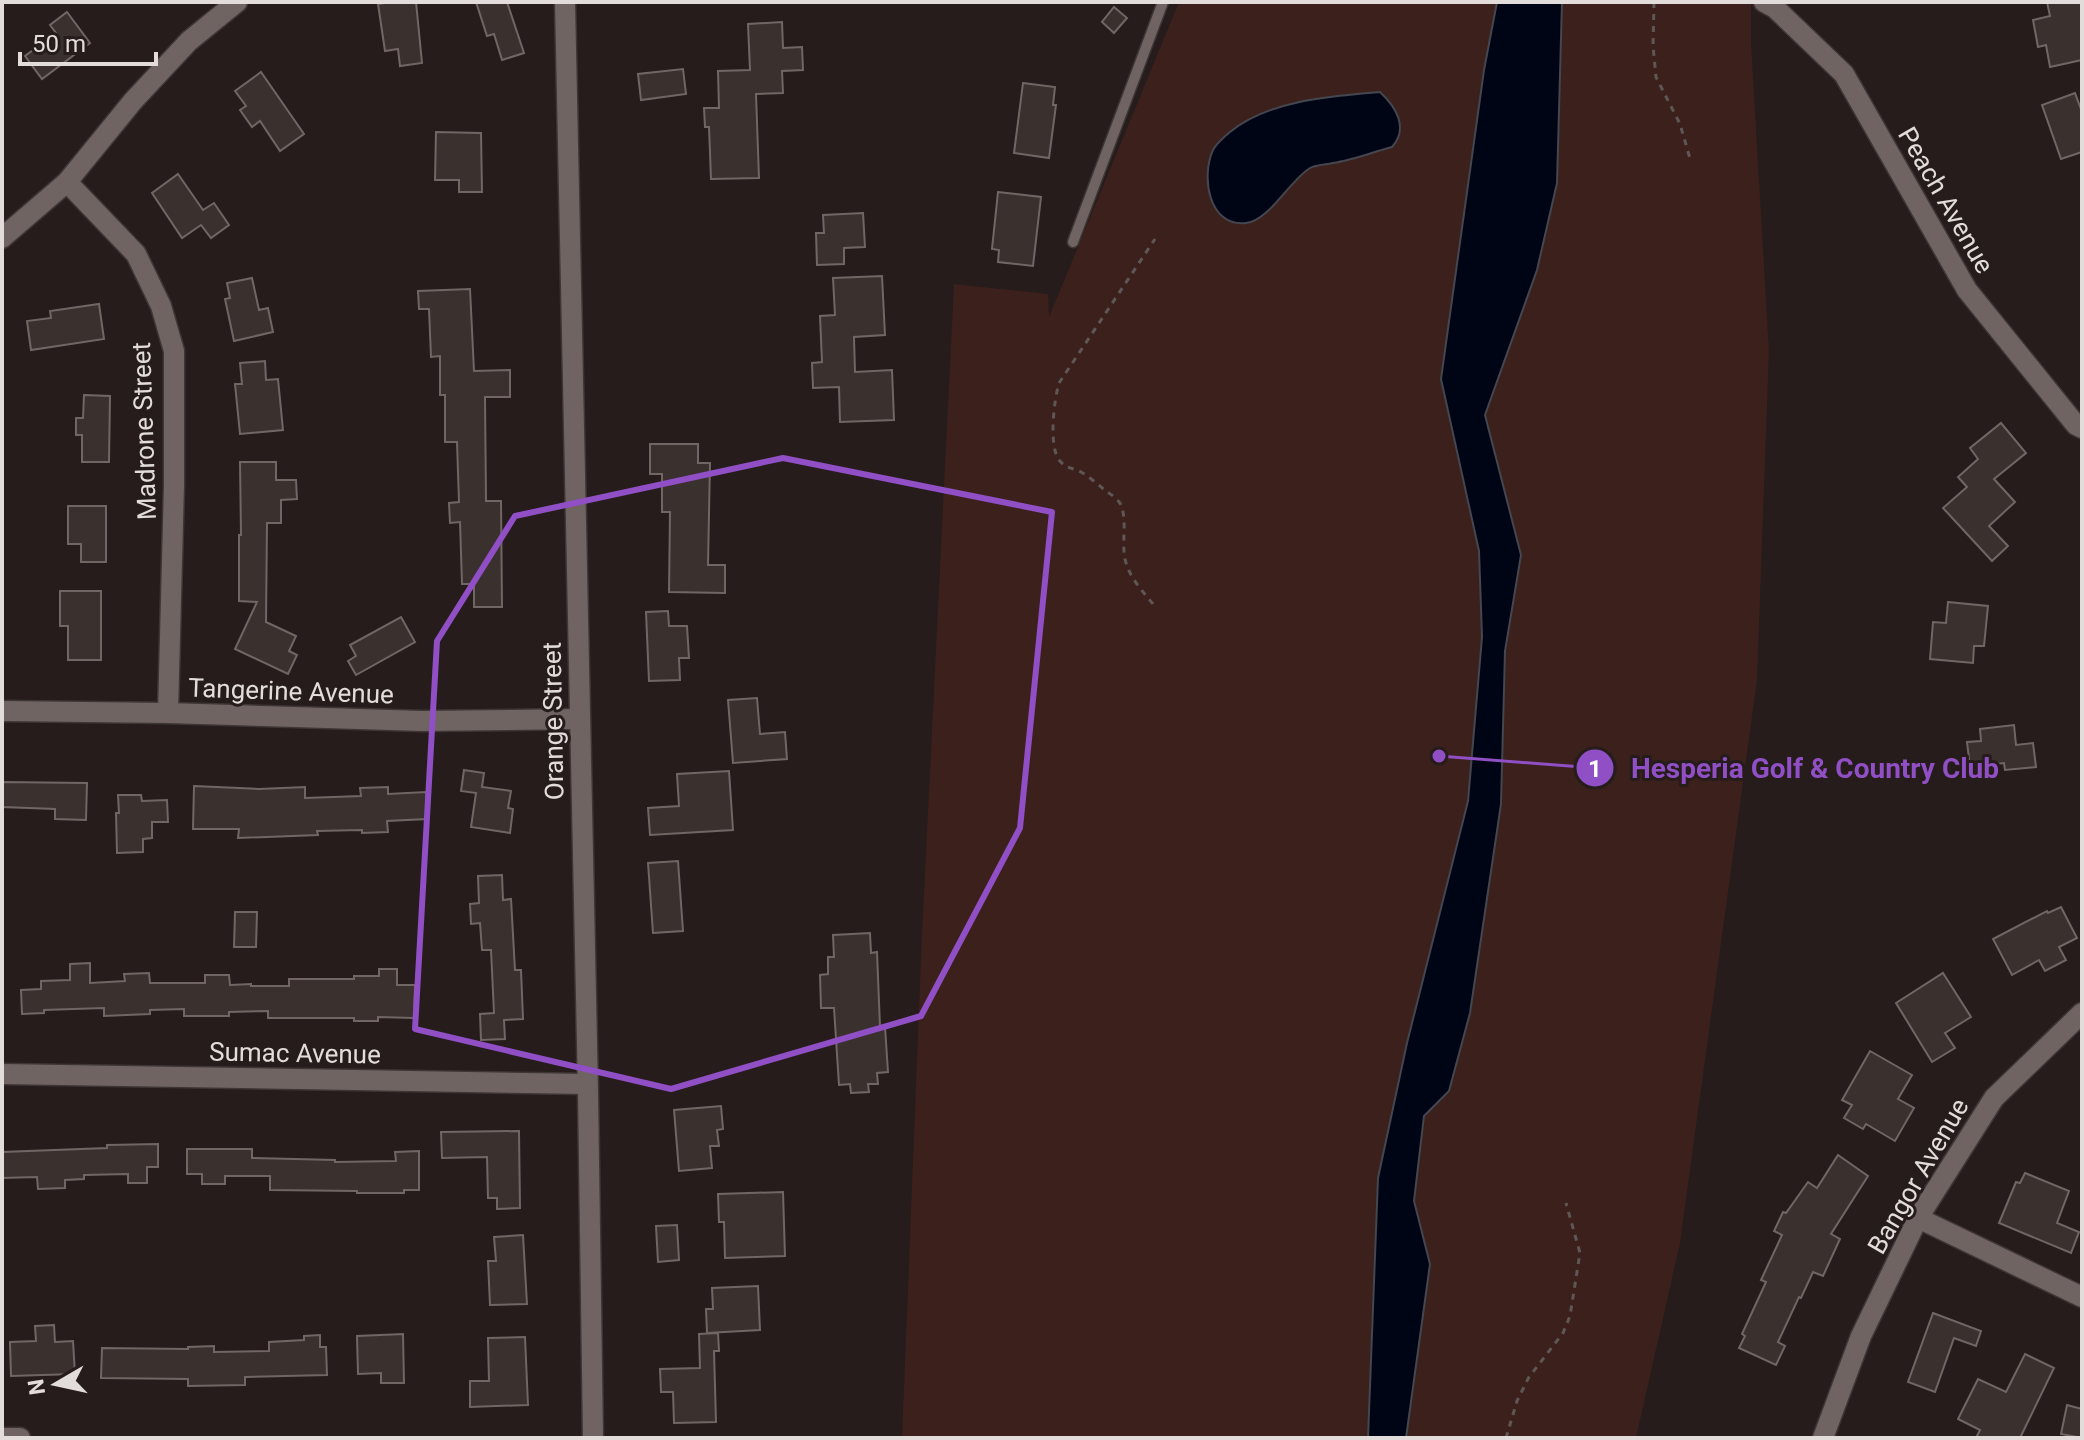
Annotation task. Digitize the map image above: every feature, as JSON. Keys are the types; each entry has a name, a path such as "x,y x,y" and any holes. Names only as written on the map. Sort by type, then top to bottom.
{"street":[{"path":"2,238 67,182 133,101 189,41 237,2"},
{"name":"Orange Street","path":"565,2 593,1438"},
{"name":"Peach Avenue","path":"1764,2 1775,8 1844,74 1967,290 2076,425 2082,428"},
{"name":"Madrone Street","path":"67,182 136,254 161,306 174,351 168,713"},
{"name":"Tangerine Avenue","path":"2,711 422,721 579,719"},
{"name":"Bangor Avenue","path":"1823,1438 1861,1336 1918,1218 1994,1098 2082,1013"},
{"name":"Sumac Avenue","path":"2,1074 587,1084"},
{"path":"1918,1218 2082,1297"},
{"path":"2,1438 20,1438"}],"lane":[{"path":"1073,242 1163,2"}],"path":[{"path":"1654,2 1656,77 1686,138 1691,162"},
{"path":"1153,604 1126,566 1122,508 1115,498 1079,470 1068,468 1059,461 1053,442 1059,383 1155,239"},
{"path":"1506,1438 1517,1401 1529,1377 1563,1333 1570,1316 1580,1253 1566,1203"}],"highlighted area":[{"path":"783,458 1052,512 1020,828 921,1016 671,1089 415,1029 437,641 515,516"}],"shaded area":[{"path":"1179,2 1751,2 1769,351 1757,680 1680,1243 1636,1438 902,1438 922,933 954,284 1048,294 1049,317"}],"water":[{"path":"1497,2 1562,2 1557,183 1537,270 1485,415 1521,555 1505,651 1501,804 1470,1013 1449,1091 1424,1116 1414,1201 1430,1264 1406,1438 1368,1438 1378,1178 1407,1043 1468,801 1482,637 1479,551 1441,379 1484,70"},
{"path":"1380,92 1391,104 1400,125 1392,147 1310,168 1255,221 1233,222 1216,209 1208,186 1209,161 1214,148 1230,132 1246,121 1282,106"}],"building":[{"path":"416,2 422,63 400,66 398,49 385,51 378,4"},
{"path":"476,2 507,2 524,53 502,60 494,34 487,36"},
{"path":"2047,2 2082,2 2082,60 2050,67 2046,45 2038,47 2033,20 2050,16"},
{"path":"1114,7 1127,18 1114,33 1102,22"},
{"path":"67,12 90,43 42,79 25,56 56,33 50,25"},
{"path":"782,22 783,48 802,47 803,70 782,71 783,93 756,94 759,178 711,179 709,127 705,127 704,108 719,108 718,71 750,70 748,24"},
{"path":"683,69 686,94 641,100 638,74"},
{"path":"261,72 304,134 280,151 260,121 252,127 240,110 246,106 235,91"},
{"path":"1023,83 1055,87 1053,105 1056,105 1049,158 1014,153"},
{"path":"2075,93 2082,112 2082,152 2061,159 2042,105"},
{"path":"436,132 481,133 482,192 459,192 459,180 435,180"},
{"path":"178,174 203,210 214,203 229,225 211,238 201,225 182,238 152,193"},
{"path":"998,192 1041,197 1033,266 998,262 999,250 992,249"},
{"path":"863,213 865,247 844,248 844,264 817,265 816,233 824,233 823,215"},
{"path":"882,276 885,335 854,337 855,372 892,370 894,420 840,422 839,387 813,388 812,363 822,362 820,316 835,315 833,278"},
{"path":"252,278 259,310 268,308 273,332 234,341 225,299 230,298 227,283"},
{"path":"470,289 474,371 510,370 510,397 485,397 486,501 501,501 502,607 474,607 474,584 462,584 460,522 450,523 449,503 459,502 457,442 445,442 445,395 440,395 440,356 431,357 429,309 419,309 418,291"},
{"path":"99,304 104,339 31,350 27,321 51,318 50,311"},
{"path":"265,361 266,380 278,379 283,430 240,434 235,384 242,384 240,363"},
{"path":"84,395 110,396 109,462 82,462 82,435 76,435 76,418 83,418"},
{"path":"2001,423 2026,453 1994,479 2015,502 1989,526 2008,546 1992,561 1943,508 1967,487 1958,477 1978,459 1970,448"},
{"path":"650,444 698,444 698,463 710,463 708,565 725,565 725,593 669,592 670,512 662,512 662,474 650,474"},
{"path":"240,462 276,462 276,480 296,480 297,499 281,500 281,523 267,523 266,622 296,636 289,651 297,655 288,674 235,649 257,602 239,601"},
{"path":"68,506 106,506 106,562 81,562 81,544 68,544"},
{"path":"60,591 101,591 101,660 68,660 68,626 60,626"},
{"path":"1948,602 1988,606 1984,646 1974,646 1973,663 1930,659 1933,622 1946,623"},
{"path":"668,611 669,626 687,626 689,658 679,658 680,680 649,681 646,612"},
{"path":"401,617 415,642 356,675 348,661 356,656 350,645"},
{"path":"757,698 760,734 785,732 787,759 733,763 728,700"},
{"path":"2014,725 2016,745 2033,743 2036,767 2005,770 2004,763 1970,767 1967,742 1981,741 1980,729"},
{"path":"464,770 484,773 482,787 511,791 508,808 513,809 510,833 471,827 476,793 461,791"},
{"path":"729,771 733,830 650,835 648,808 679,806 677,774"},
{"path":"2,782 87,783 86,820 55,819 55,809 2,807"},
{"path":"194,786 259,789 305,787 305,798 361,796 360,788 388,787 388,794 426,792 427,819 387,821 388,832 317,831 318,835 238,838 239,829 193,829"},
{"path":"118,795 141,795 142,801 167,800 168,822 152,822 152,838 143,839 143,852 117,853"},
{"path":"678,861 683,931 653,933 648,863"},
{"path":"502,875 503,900 511,899 515,970 521,970 523,1019 504,1020 505,1039 481,1040 480,1014 494,1013 491,950 482,950 480,923 471,924 470,904 479,903 478,876"},
{"path":"2061,907 2077,938 2059,947 2066,960 2045,971 2039,960 2012,975 1993,939"},
{"path":"235,912 257,912 256,947 234,947"},
{"path":"870,933 871,953 877,952 880,1027 885,1027 888,1072 877,1073 878,1084 868,1084 869,1092 851,1093 850,1084 839,1085 834,1008 821,1008 820,975 828,974 828,957 834,957 833,935"},
{"path":"90,963 90,983 125,981 124,974 149,973 150,983 205,983 205,975 229,975 230,985 289,986 289,979 354,979 354,976 379,976 379,969 397,969 397,985 415,985 414,1018 378,1017 378,1021 354,1021 354,1018 268,1018 268,1011 229,1012 229,1016 184,1016 184,1009 104,1016 104,1008 22,1014 21,990 41,989 41,981 70,980 70,964"},
{"path":"1943,973 1971,1017 1945,1033 1955,1048 1932,1062 1896,1003"},
{"path":"1870,1051 1912,1075 1898,1099 1914,1108 1895,1141 1866,1124 1863,1129 1844,1118 1852,1105 1842,1100"},
{"path":"721,1106 723,1129 717,1130 719,1146 710,1146 712,1168 679,1171 674,1110"},
{"path":"519,1131 520,1208 497,1209 497,1198 488,1198 487,1157 442,1158 441,1132"},
{"path":"158,1144 158,1167 147,1167 147,1183 128,1183 128,1174 84,1175 84,1179 65,1180 65,1188 38,1189 37,1177 2,1178 2,1152"},
{"path":"187,1149 252,1149 252,1158 335,1162 396,1161 395,1152 419,1151 419,1190 357,1193 270,1190 270,1176 225,1176 225,1184 202,1184 202,1174 187,1174"},
{"path":"1838,1155 1868,1176 1831,1234 1840,1239 1823,1276 1813,1272 1799,1297 1778,1342 1785,1346 1776,1365 1739,1348 1745,1336 1742,1334 1766,1282 1761,1280 1782,1235 1774,1231 1783,1212 1786,1213 1808,1182 1817,1188"},
{"path":"2025,1173 2069,1191 2057,1223 2079,1232 2071,1253 1999,1223 2016,1182 2020,1183"},
{"path":"783,1192 785,1256 725,1258 724,1222 719,1222 718,1194"},
{"path":"677,1225 679,1260 658,1262 656,1226"},
{"path":"523,1235 527,1304 490,1305 488,1261 496,1261 494,1237"},
{"path":"758,1286 760,1330 707,1333 706,1309 713,1309 712,1288"},
{"path":"1933,1313 1981,1331 1976,1346 1954,1338 1935,1392 1908,1382"},
{"path":"54,1325 55,1342 73,1341 75,1374 11,1376 10,1342 36,1341 35,1326"},
{"path":"718,1333 719,1351 714,1351 716,1422 674,1423 673,1392 661,1392 660,1369 700,1368 699,1334"},
{"path":"403,1334 404,1383 381,1383 381,1373 358,1374 357,1336"},
{"path":"320,1335 320,1347 326,1347 327,1375 245,1377 245,1385 188,1386 188,1379 101,1378 102,1348 188,1349 214,1346 214,1352 269,1351 269,1342 304,1340 304,1336"},
{"path":"525,1337 528,1405 470,1407 470,1381 489,1381 488,1338"},
{"path":"2025,1354 2054,1368 2020,1438 1976,1438 1980,1430 1958,1419 1978,1379 2006,1392"},
{"path":"2067,1405 2082,1409 2082,1438 2061,1434"}],"place":[{"name":"Hesperia Golf & Country Club","path":"1439,756"}]}
